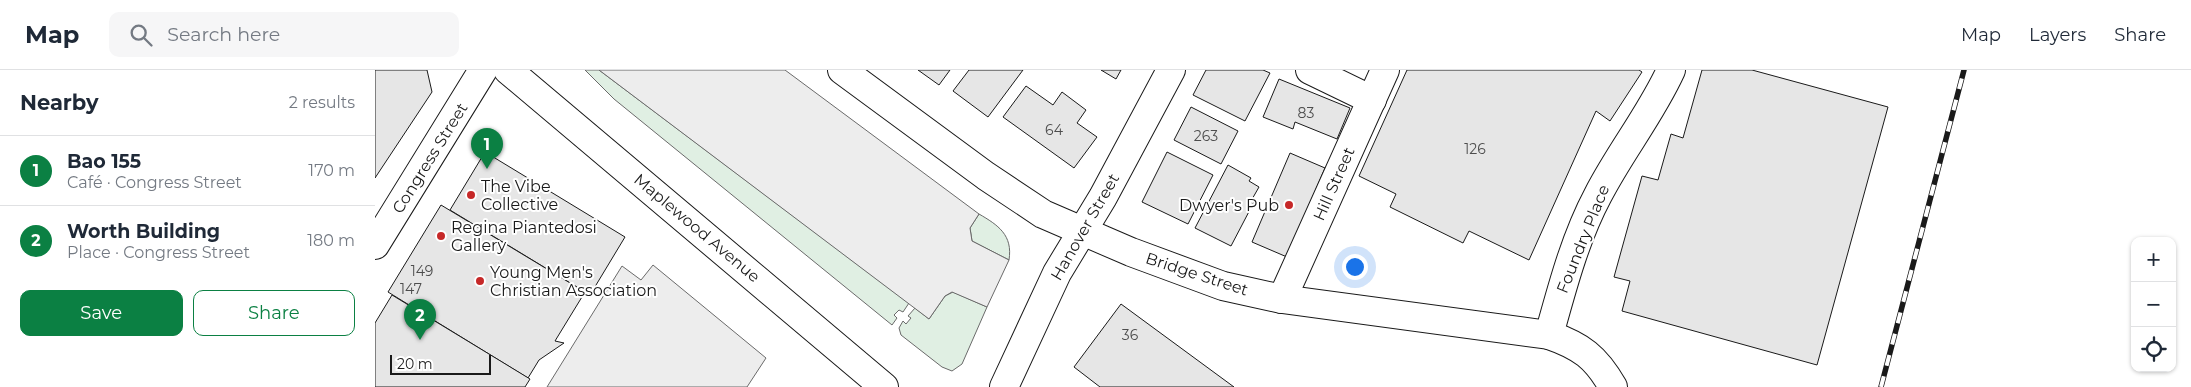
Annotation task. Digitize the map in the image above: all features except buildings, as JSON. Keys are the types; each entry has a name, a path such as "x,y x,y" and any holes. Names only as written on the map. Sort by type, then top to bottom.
{"street":[{"name":"Congress Street","path":"375,245 483,70"},
{"name":"Maplewood Avenue","path":"508,70 885,387"},
{"name":"Bridge Street","path":"842,70 994,181 1043,214 1082,232 1223,286 1283,299 1549,335 1574,344 1590,355 1602,369 1613,387"},
{"name":"Hanover Street","path":"1004,387 1057,274 1171,70"},
{"path":"1310,70 1372,100"},
{"name":"Hill Street","path":"1283,299 1385,70"},
{"name":"Foundry Place","path":"1549,335 1565,281 1597,196 1619,156 1661,94 1671,70"}],"green space":[{"path":"585,70 599,70 909,303 903,312 899,310 894,315 897,318 892,325 614,99"},
{"path":"979,214 1003,232 1009,244 1009,260 972,241 970,228"},
{"path":"953,292 987,307 962,364 952,371 942,367 901,335 899,328 903,321 906,324 911,318 908,316 915,308 929,319 945,296"}],"shaded area":[{"path":"599,70 785,70 979,214 970,228 972,241 1009,260 987,307 952,292 945,296 929,319"},
{"path":"653,265 766,358 747,387 547,387 622,266 641,280"}],"railway":[{"path":"1881,387 1964,70"}],"place":[{"name":"Bao 155","path":"487,169"},
{"name":"The Vibe Collective","path":"471,195"},
{"name":"Dwyer's Pub","path":"1289,205"},
{"name":"Regina Piantedosi Gallery","path":"441,236"},
{"name":"Young Men's Christian Association","path":"480,281"},
{"name":"Worth Building","path":"420,340"}]}
